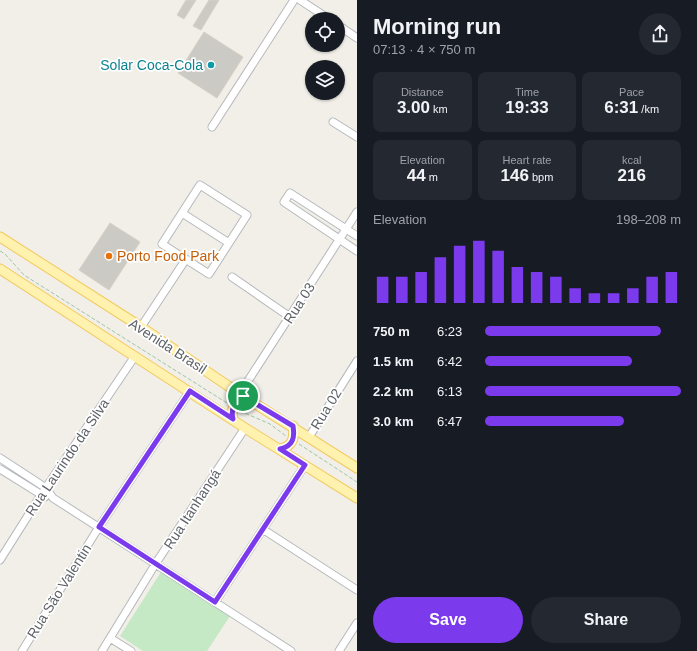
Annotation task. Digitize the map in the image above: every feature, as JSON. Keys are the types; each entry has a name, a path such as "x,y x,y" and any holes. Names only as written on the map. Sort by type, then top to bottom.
{"main road":[{"name":"Avenida Brasil","path":"0,237 141,327 243,396 293,426 357,468"},
{"name":"Avenida Brasil","path":"0,269 245,428 357,498"},
{"path":"233,419 233,407 243,396"},
{"path":"280,449 289,446 293,440 293,426"}],"street":[{"path":"212,127 294,0"},
{"path":"300,0 318,12"},
{"path":"345,30 357,38"},
{"path":"333,122 357,137"},
{"path":"200,185 247,215 209,274 162,244 182,213 200,185"},
{"path":"357,236 290,193 284,202 357,251"},
{"name":"Rua 03","path":"243,396 246,384 357,212"},
{"path":"182,213 230,243"},
{"path":"141,327 186,259"},
{"path":"232,277 290,317"},
{"name":"Rua Laurindo da Silva","path":"0,560 41,495 135,356"},
{"name":"Rua 02","path":"309,437 357,361"},
{"name":"Rua São Valentin","path":"22,651 99,527 190,391"},
{"name":"Rua Itanhangá","path":"102,651 156,563 245,428"},
{"path":"0,458 46,488 53,498"},
{"path":"215,602 264,530 305,465"},
{"path":"0,469 41,495 53,498 291,651"},
{"path":"264,530 357,590"},
{"path":"339,651 357,623"},
{"path":"110,638 131,651"}],"path":[{"path":"0,251 5,254 24,274 233,407 270,424 357,482"}],"green space":[{"path":"161,572 230,616 207,651 143,651 120,636"}],"building":[{"path":"186,0 196,0 184,19 177,15"},
{"path":"209,0 219,0 201,30 193,26"},
{"name":"Solar Coca-Cola","path":"204,32 243,57 217,98 178,73"},
{"name":"Porto Food Park","path":"110,223 140,242 109,290 79,270"}],"place":[{"name":"Solar Coca-Cola","path":"211,65"},
{"name":"Porto Food Park","path":"109,256"}],"route":[{"path":"190,391 233,419 233,407 243,396 293,426 294,435 292,443 285,448 280,449 305,465 264,530 215,602 99,527 190,391"}]}
